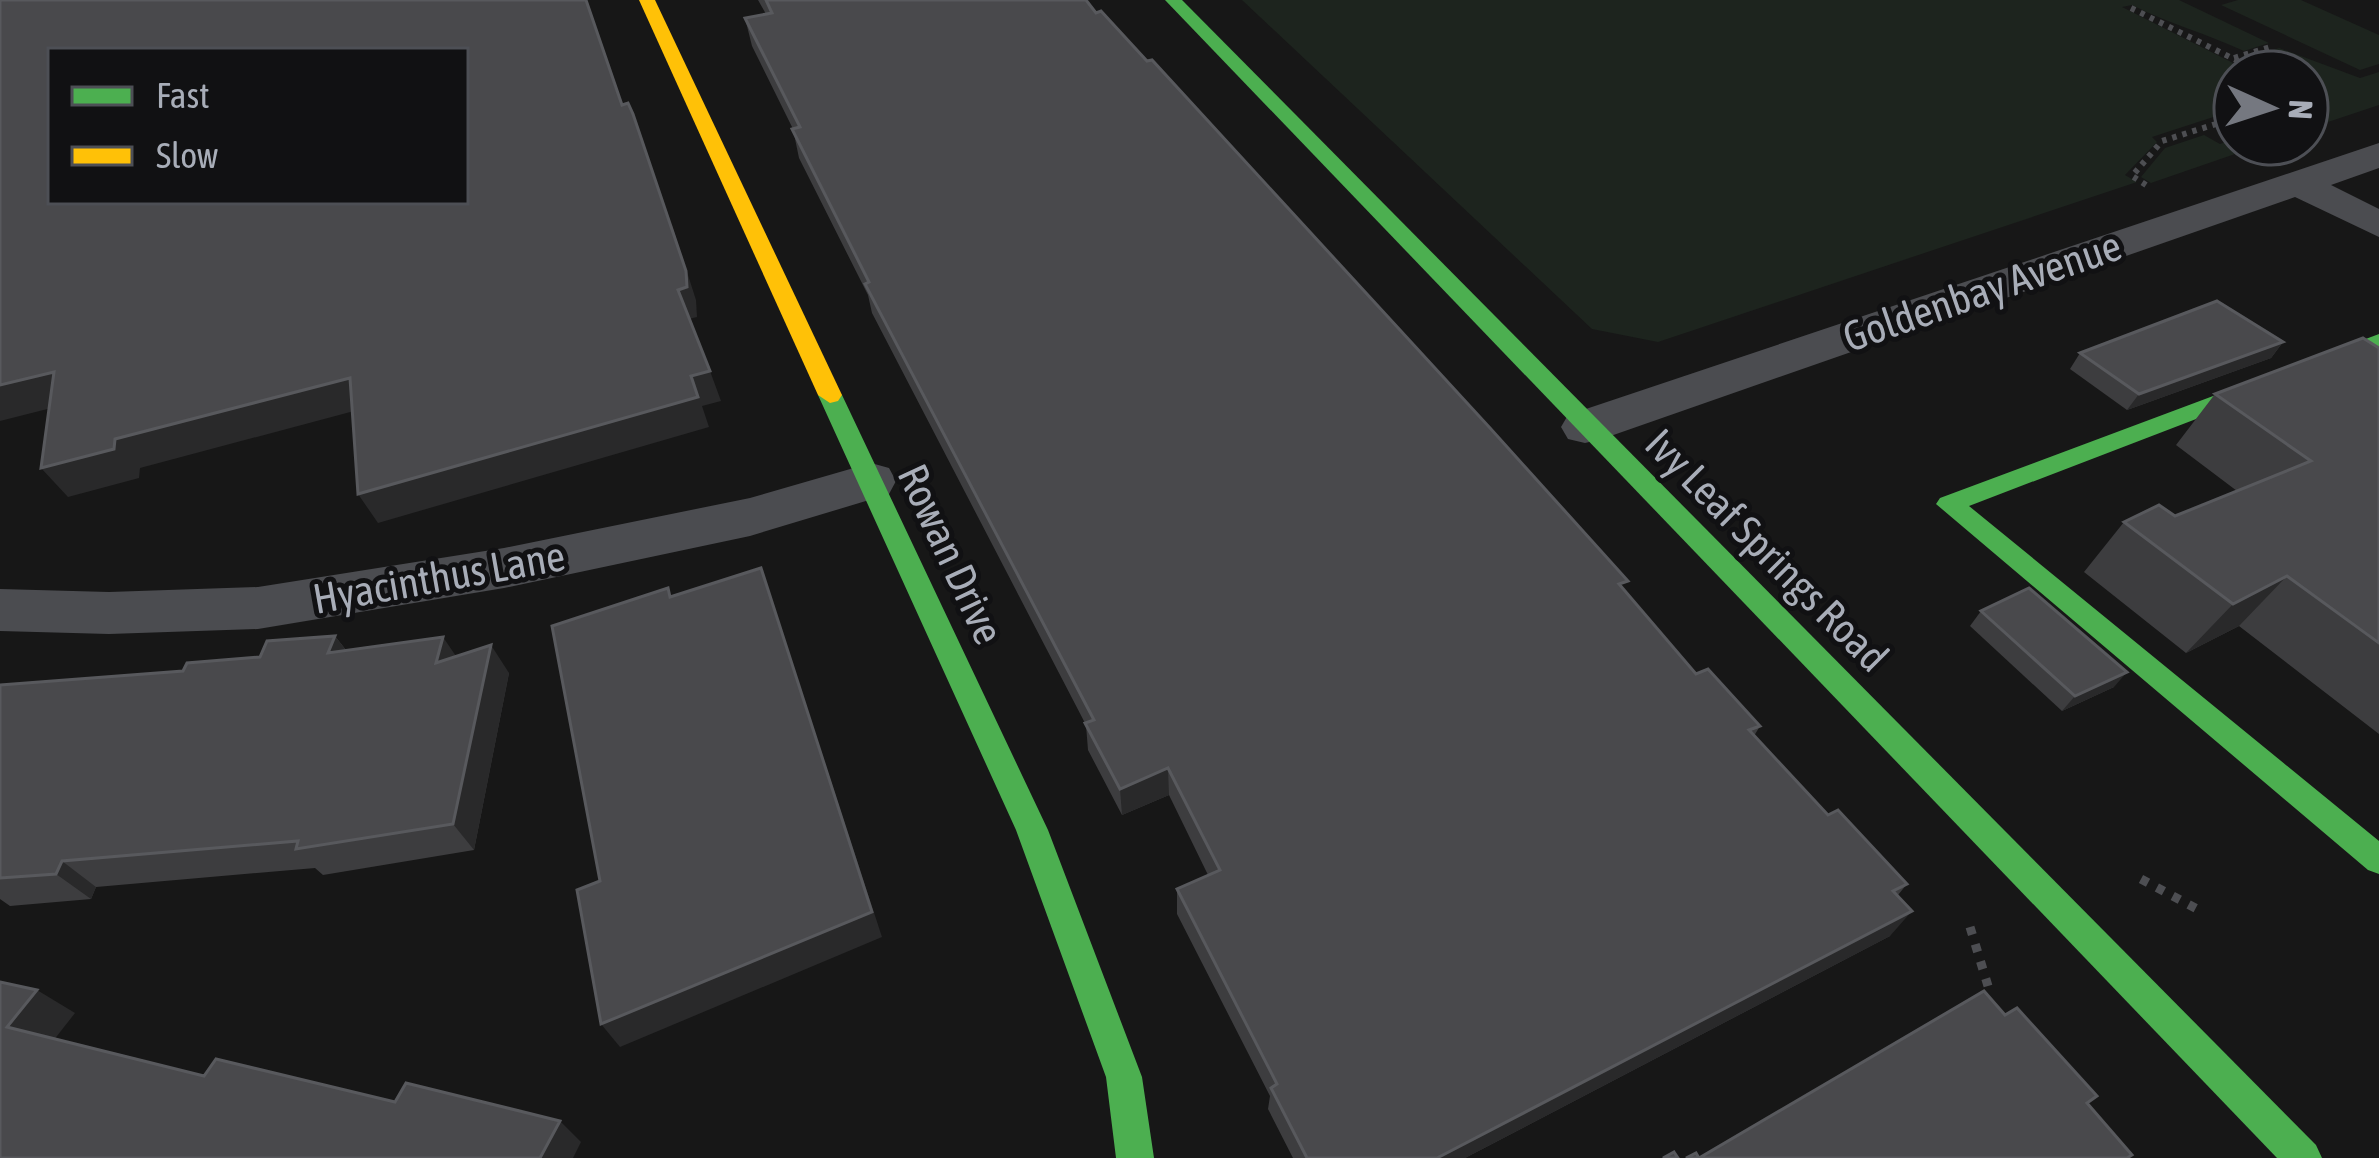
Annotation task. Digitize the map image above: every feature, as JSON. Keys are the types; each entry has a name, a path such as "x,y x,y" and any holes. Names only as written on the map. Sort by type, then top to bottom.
{"street":[{"name":"Rowan Drive","path":"647,0 1032,830 1124,1077 1136,1158"},
{"name":"Ivy Leaf Springs Road","path":"1174,0 1585,427 2303,1158"},
{"name":"Goldenbay Avenue","path":"1585,427 2379,155"},
{"path":"2296,182 2379,225"},
{"path":"2379,341 1949,504 2379,860"},
{"name":"Hyacinthus Lane","path":"0,610 257,608 594,550 750,517 871,481"}],"path":[{"path":"2131,8 2213,48"},
{"path":"2267,48 2274,46"},
{"path":"2199,216 2132,176 2162,141 2211,126"}],"shaded area":[{"path":"1242,0 2179,0 2269,43 2236,48 2132,5 2122,7 2211,52 2211,118 2152,137 2157,142 2125,175 2137,182 1658,342 1592,329"},
{"path":"2238,0 2301,0 2379,35 2379,64 2360,70 2331,56 2331,48 2313,48 2221,5"},
{"path":"2331,67 2360,78 2379,72 2379,105 2331,121"},
{"path":"2204,135 2211,139 2211,162 2151,183 2141,177 2165,148"}],"building":[{"path":"0,0 586,0 622,105 628,103 633,114 686,271 687,287 678,290 710,371 691,376 698,397 358,494 350,378 115,439 114,449 41,468 54,372 0,385"},
{"path":"766,0 1086,0 1096,13 1101,11 1147,61 1152,60 1628,581 1619,584 1696,674 1708,669 1760,726 1749,730 1828,815 1838,810 1907,884 1893,891 1912,911 1437,1158 1307,1158 1271,1088 1277,1084 1177,889 1220,870 1168,768 1120,789 1085,723 1094,720 865,284 869,282 792,129 800,127 745,18 772,13"},
{"path":"2217,301 2283,342 2139,394 2080,353"},
{"path":"2363,338 2379,348 2379,643 2287,576 2233,604 2124,522 2159,505 2175,516 2311,461 2215,394"},
{"path":"761,568 872,912 601,1024 577,890 600,881 552,626 668,588 670,597"},
{"path":"2029,588 2127,672 2075,696 1981,611"},
{"path":"335,636 328,653 443,637 436,663 491,645 453,824 296,849 298,841 62,861 56,874 0,878 0,685 183,671 187,663 260,657 267,641"},
{"path":"0,982 37,990 7,1027 204,1076 216,1059 395,1102 406,1083 560,1121 540,1158 0,1158"},
{"path":"1984,991 2005,1015 2017,1008 2097,1096 2087,1103 2132,1155 2127,1158 1699,1158"}],"traffic: fast":[{"path":"1173,0 2303,1158"},
{"path":"2379,341 1949,504 2379,860"},
{"path":"830,395 1032,830 1124,1077 1135,1158"}],"traffic: slow":[{"path":"647,0 830,395"}]}
